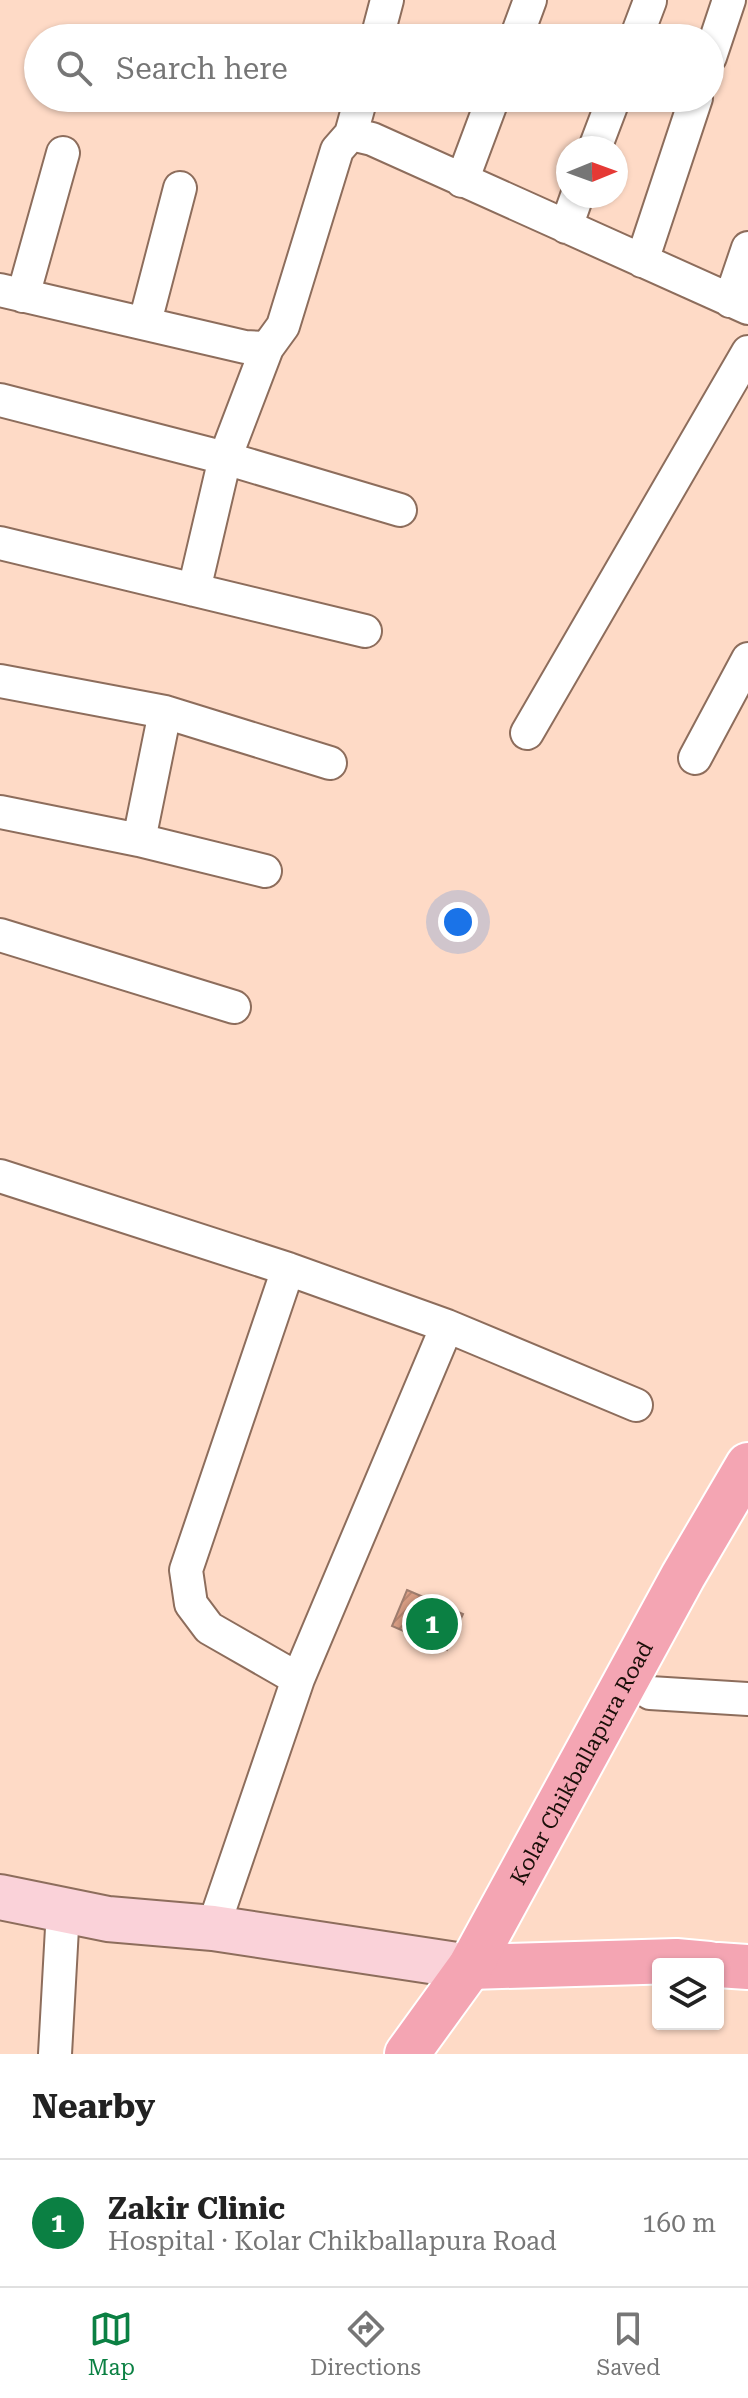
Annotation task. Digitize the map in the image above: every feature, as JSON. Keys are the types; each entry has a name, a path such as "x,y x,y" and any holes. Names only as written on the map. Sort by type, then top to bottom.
{"main road":[{"name":"Kolar Chikballapura Road","path":"486,1968 667,1604 748,1465"},
{"name":"Kolar Chikballapura Road","path":"407,2054 486,1968 748,1526"},
{"path":"442,2054 486,1968 652,1962"},
{"path":"724,1965 748,1967"}],"street":[{"path":"381,24 387,0"},
{"path":"521,24 530,0"},
{"path":"721,24 729,0"},
{"path":"641,24 650,1"},
{"path":"194,590 225,458 267,348 283,326 337,150 351,134 357,112"},
{"path":"462,181 488,112"},
{"path":"600,136 609,112"},
{"path":"642,261 691,112"},
{"path":"351,134 372,139 739,304 748,248"},
{"path":"63,153 12,293 245,347 267,348"},
{"path":"145,322 180,188"},
{"path":"566,227 573,208"},
{"path":"527,733 748,352"},
{"path":"0,400 225,458 400,510"},
{"path":"0,543 365,631"},
{"path":"695,758 748,659"},
{"path":"0,681 165,712 330,763"},
{"path":"139,840 165,712"},
{"path":"0,812 139,840 265,871"},
{"path":"0,935 234,1007"},
{"path":"0,1176 288,1269 447,1326 636,1405"},
{"path":"288,1269 186,1570 191,1604 209,1628 298,1679"},
{"path":"213,1928 298,1679 447,1326"},
{"path":"650,1693 748,1699"},
{"path":"0,1897 108,1919 213,1928 486,1968"},
{"path":"55,2054 63,1910"}],"building":[{"path":"407,1590 463,1614 447,1650 392,1626"}],"place":[{"name":"Zakir Clinic","path":"432,1624"}]}
